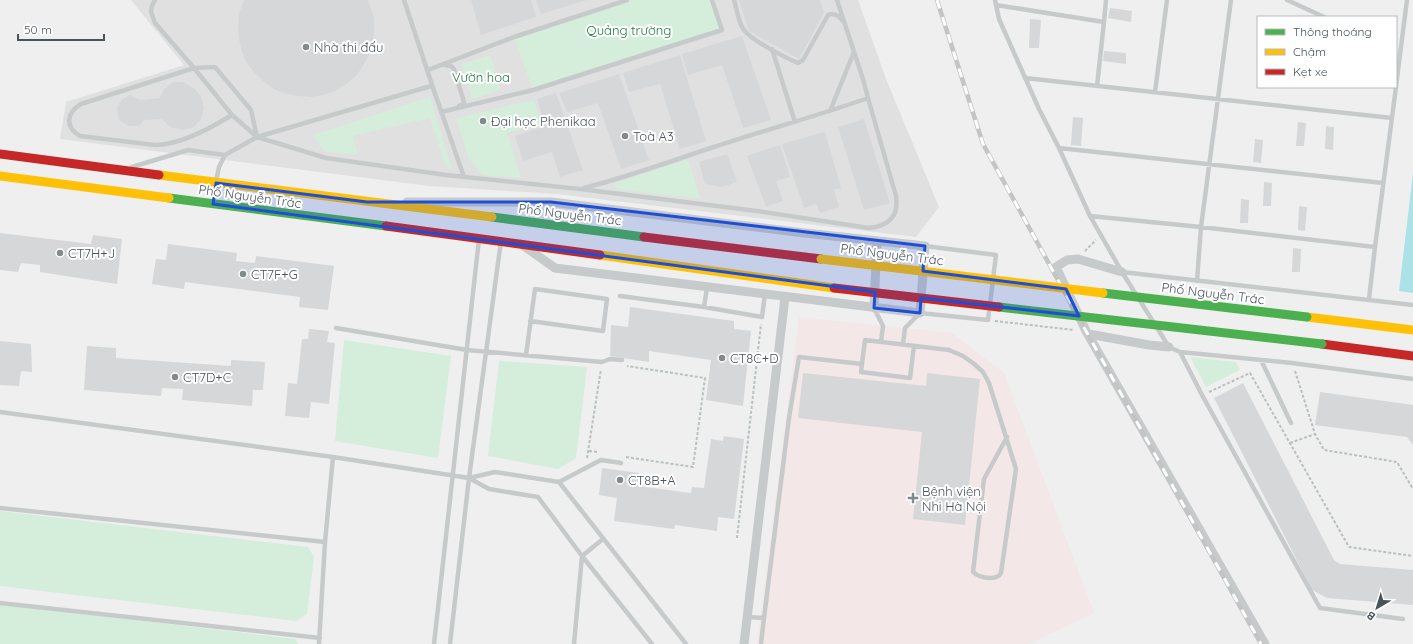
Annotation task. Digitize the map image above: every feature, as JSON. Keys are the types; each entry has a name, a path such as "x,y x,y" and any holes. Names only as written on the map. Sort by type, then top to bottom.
{"main road":[{"name":"Phố Nguyễn Trác","path":"0,154 122,170 214,193 479,239 834,288 1322,344 1413,356"},
{"name":"Phố Nguyễn Trác","path":"0,176 214,193 367,202 821,259 1413,330"}],"street":[{"name":"Phố Nguyễn Trác","path":"367,202 551,202 925,246"},
{"path":"874,308 877,241"},
{"name":"Phố Nguyễn Trác","path":"520,244 555,268 707,288 920,313"},
{"path":"920,313 925,246"},
{"path":"1122,272 1078,260 1066,260 1056,267 1089,334 1162,466 1265,644"},
{"path":"744,644 785,297"},
{"path":"1089,334 1149,345 1169,347"}],"lane":[{"path":"155,0 151,12 155,23 232,115 257,137 326,158 446,174 757,211 869,228 882,226 892,219 895,214 897,202 863,78 837,0"},
{"path":"404,0 428,70 431,86 464,176"},
{"path":"428,70 514,37 627,0"},
{"path":"440,112 533,90 722,30 712,0"},
{"path":"734,0 743,29 750,37 797,62 803,60 828,15 835,14 845,23"},
{"path":"1097,86 1106,0"},
{"path":"1155,92 1168,0"},
{"path":"1197,281 1201,227 1231,0"},
{"path":"1286,0 1322,16"},
{"path":"1397,69 1398,51 1407,0"},
{"path":"1104,22 995,2 999,18 1038,109 1059,148 1090,216 1122,272 1169,347 1180,352 1292,363 1413,380"},
{"path":"772,49 795,122"},
{"path":"830,111 854,52"},
{"path":"428,70 447,65 451,66 454,69 464,100 462,106 440,112"},
{"path":"232,115 220,123 179,142 155,146 80,136 73,132 70,127 70,116 76,107 81,104 194,68 214,67 251,110 257,137"},
{"path":"1025,78 1392,118"},
{"path":"214,193 219,166 225,155 257,137 431,86"},
{"path":"1370,299 1375,247 1396,88"},
{"path":"580,189 609,182 706,149 868,98"},
{"path":"1059,148 1383,183"},
{"path":"122,170 188,150 225,155"},
{"path":"1090,216 1375,247"},
{"path":"434,644 479,239"},
{"path":"450,644 469,478 501,241"},
{"path":"903,344 905,328 920,313 988,320 996,255 925,246"},
{"path":"1122,272 1413,305"},
{"path":"704,307 707,288"},
{"path":"526,355 530,322 535,289 607,298 603,332 530,322"},
{"path":"620,296 704,307 762,317 765,294"},
{"path":"874,308 883,326 881,342"},
{"path":"336,328 466,350 602,362 610,358 622,360"},
{"path":"914,346 910,378 861,372 865,340 949,350 963,356 983,372 989,383 1007,437 1016,469 1001,573 999,577 996,578 978,576 973,572 984,479 1007,437"},
{"path":"1180,352 1202,395 1320,608 1403,619"},
{"path":"761,644 789,418 799,357 862,364"},
{"path":"1261,360 1290,423"},
{"path":"0,412 333,457 469,478 495,472 559,482 601,460 622,463"},
{"path":"319,644 325,542 333,457"},
{"path":"469,478 489,489 538,497 582,556 652,644"},
{"path":"559,482 686,644"},
{"path":"0,508 325,542"},
{"path":"574,644 582,556 603,539"},
{"path":"0,603 320,638"},
{"path":"747,616 764,618"}],"path":[{"path":"1078,260 1100,235"},
{"path":"737,538 762,317"},
{"path":"988,320 1079,330"},
{"path":"585,469 602,362"},
{"path":"1292,363 1315,434 1324,450 1397,462 1413,489"},
{"path":"624,366 705,378 693,467 626,456"},
{"path":"1202,395 1250,373 1348,547 1413,556"},
{"path":"1290,443 1315,434"},
{"path":"588,451 603,453"}],"highlighted area":[{"path":"216,183 367,202 551,202 925,246 923,271 1066,289 1079,316 921,298 920,313 874,308 875,292 213,204"}],"shaded area":[{"name":"Đại học Phenikaa","path":"131,0 858,0 886,79 939,207 916,237 557,194 429,186 60,139 66,102 184,65"},
{"name":"Bệnh viện Nhi Hà Nội","path":"799,317 952,333 1004,373 1094,613 1028,644 757,644"}],"green space":[{"name":"Quảng trường","path":"627,0 712,0 722,30 533,90 514,37"},
{"name":"Vườn hoa","path":"490,55 501,90 472,99 461,64"},
{"path":"430,97 452,169 446,167 430,118 353,136 358,155 324,151 313,135"},
{"path":"534,100 541,122 507,133 521,178 483,175 469,159 456,118"},
{"path":"688,159 700,199 616,189 613,186 615,183"},
{"path":"344,340 451,356 438,458 335,441"},
{"path":"1190,357 1236,362 1240,370 1206,387"},
{"path":"499,361 587,367 576,458 558,469 488,456"},
{"path":"0,511 308,547 314,557 307,614 296,621 0,586"},
{"path":"0,604 295,639 298,644 0,644"}],"water":[{"path":"1413,173 1413,293 1399,291"}],"building":[{"name":"Nhà thi đấu","path":"244,0 368,0 374,18 373,43 369,55 356,76 335,91 311,97 286,94 274,89 255,73 247,63 242,52 238,27 239,14"},
{"path":"471,0 531,0 536,17 481,35"},
{"path":"536,0 587,0 541,14"},
{"path":"739,0 820,0 824,13 799,59 749,31"},
{"path":"1110,8 1132,11 1131,22 1108,18"},
{"path":"1030,19 1041,20 1039,48 1029,48"},
{"path":"742,36 771,120 743,128 722,65 688,75 682,54"},
{"path":"1104,51 1126,53 1126,64 1103,61"},
{"path":"680,55 706,141 680,149 660,84 629,92 623,73"},
{"name":"Toà A3","path":"619,74 649,160 621,169 598,103 567,112 559,93"},
{"path":"173,82 184,82 196,90 201,97 204,108 201,119 194,127 182,130 170,127 162,119 144,120 139,126 128,126 119,120 117,107 122,100 130,95 140,100 160,98 164,89"},
{"path":"556,93 583,170 560,177 552,152 523,161 515,136 545,126 537,99"},
{"path":"1073,117 1083,118 1081,146 1071,145"},
{"path":"864,119 890,203 864,210 838,127"},
{"path":"1298,122 1306,123 1304,146 1296,146"},
{"path":"1326,126 1334,127 1333,150 1325,149"},
{"path":"825,132 841,188 834,190 839,207 820,213 816,204 804,208 782,144"},
{"path":"1255,139 1263,140 1261,163 1253,162"},
{"path":"780,145 790,177 776,181 783,201 766,207 747,156"},
{"path":"727,154 737,182 722,187 705,184 699,162"},
{"path":"1264,182 1272,183 1271,206 1263,206"},
{"path":"1241,199 1249,200 1248,223 1240,223"},
{"path":"1299,206 1307,207 1305,231 1298,230"},
{"name":"CT7H+J","path":"0,233 91,244 93,235 122,239 117,284 40,272 40,265 21,263 18,272 0,270"},
{"name":"CT7F+G","path":"168,244 237,253 236,261 255,263 256,256 334,266 328,310 299,307 300,297 185,282 184,289 152,284 156,259 166,260"},
{"path":"1293,248 1301,249 1300,272 1292,272"},
{"name":"CT8C+D","path":"630,307 734,321 734,329 751,331 743,406 706,400 711,360 649,351 649,362 610,356 611,325 628,327"},
{"path":"309,329 329,331 327,342 335,343 329,404 311,402 309,418 285,416 288,383 297,384 302,339 308,339"},
{"path":"0,341 31,344 32,372 21,371 19,386 0,385"},
{"name":"CT7D+C","path":"87,346 116,348 116,358 231,366 231,360 265,362 263,390 253,390 252,406 182,400 183,389 162,388 161,396 84,390"},
{"path":"803,373 926,386 927,373 980,379 965,525 913,519 922,432 798,418"},
{"path":"1243,383 1334,560 1340,564 1413,570 1413,605 1327,598 1312,590 1214,398"},
{"path":"1320,392 1413,405 1413,445 1407,437 1315,425"},
{"name":"CT8B+A","path":"724,436 744,439 734,519 718,517 717,531 675,525 674,529 614,521 617,498 599,495 602,468 639,473 638,486 691,493 692,487 704,488 711,439 723,441"}],"railway":[{"path":"937,0 983,144 1261,644"}],"traffic: fast":[{"path":"169,198 386,226"},
{"path":"492,217 644,237"},
{"path":"1103,293 1307,317"},
{"path":"999,307 1322,344"}],"traffic: slow":[{"path":"159,175 492,217"},
{"path":"0,176 169,198"},
{"path":"600,255 834,288"},
{"path":"821,259 1103,293"},
{"path":"1307,317 1413,330"}],"traffic: jam":[{"path":"0,154 159,175"},
{"path":"386,226 600,255"},
{"path":"644,237 821,259"},
{"path":"834,288 999,307"},
{"path":"1322,344 1413,356"}],"place":[{"name":"Nhà thi đấu","path":"306,47"},
{"name":"Đại học Phenikaa","path":"483,121"},
{"name":"Toà A3","path":"625,136"},
{"name":"CT7H+J","path":"60,253"},
{"name":"CT7F+G","path":"243,274"},
{"name":"CT8C+D","path":"722,358"},
{"name":"CT7D+C","path":"175,377"},
{"name":"CT8B+A","path":"620,480"},
{"name":"Bệnh viện Nhi Hà Nội","path":"913,498"}]}
